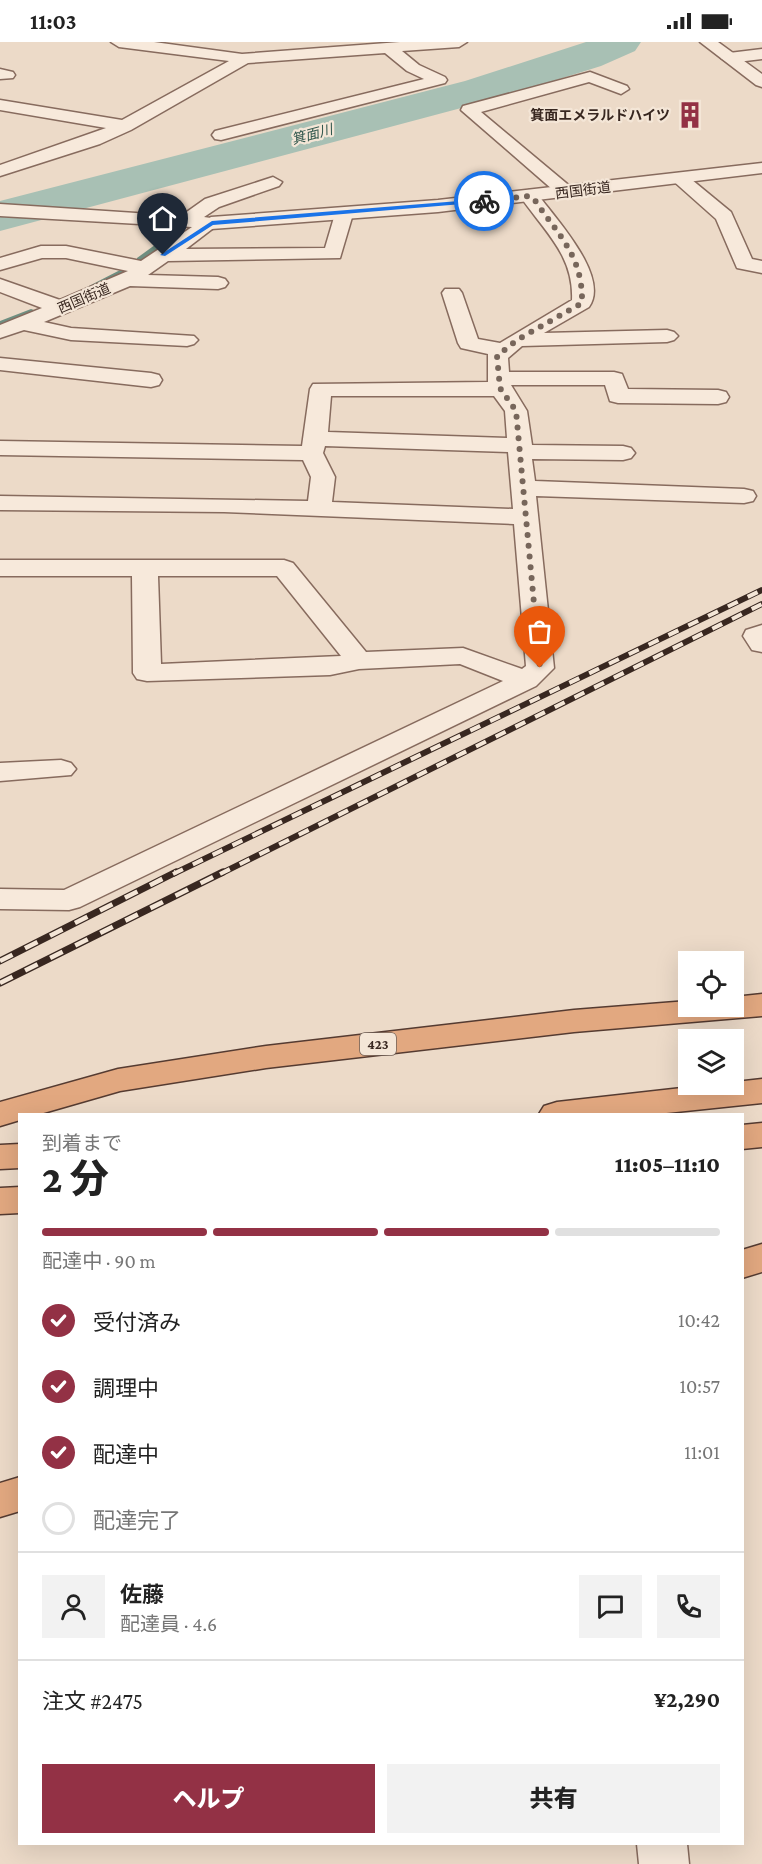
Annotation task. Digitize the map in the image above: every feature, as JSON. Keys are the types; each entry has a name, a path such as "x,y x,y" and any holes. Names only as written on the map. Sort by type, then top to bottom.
{"highway":[{"name":"423","path":"0,1114 118,1080 266,1057 574,1021 762,1005"},
{"path":"566,1113 762,1091"},
{"path":"744,1137 762,1135"},
{"path":"0,1157 18,1156"},
{"path":"0,1202 18,1200"},
{"path":"744,1263 762,1258"},
{"path":"0,1500 18,1495"}],"street":[{"path":"119,42 245,59 459,42"},
{"path":"3,169 94,140 125,126 275,42"},
{"path":"708,42 762,82"},
{"path":"221,135 439,80 413,68 389,48"},
{"path":"729,58 762,54"},
{"path":"224,70 259,76"},
{"path":"566,192 469,110 590,77 621,89"},
{"path":"0,105 125,126"},
{"name":"西国街道","path":"0,332 127,280 212,223 344,214 530,196 762,168"},
{"path":"680,178 724,216 744,264 762,267"},
{"path":"186,221 212,203 273,183"},
{"path":"0,899 69,900 526,680 540,668 516,411 499,383 497,356 509,345 582,303 583,280 578,263 530,196"},
{"path":"0,210 212,223"},
{"path":"163,255 333,254 344,214"},
{"path":"0,264 41,252 66,252 144,268"},
{"path":"127,280 218,283"},
{"path":"0,285 62,308"},
{"path":"446,298 469,343 509,345 667,336"},
{"path":"22,323 71,334 145,345 187,340"},
{"path":"0,364 116,371 151,380"},
{"path":"319,510 323,477 314,446 321,384 499,383 615,379 618,396 718,397"},
{"path":"0,448 314,446 520,448 623,453"},
{"path":"523,488 744,496"},
{"path":"0,503 224,505 526,517"},
{"path":"145,567 147,673 330,667 359,661 463,656 526,680"},
{"path":"0,568 284,568 359,661"},
{"path":"762,633 756,636 762,644"},
{"path":"0,772 61,769"},
{"path":"662,1845 664,1864"}],"waterway":[{"name":"箕面川","path":"0,216 480,90 586,57 621,42"},
{"path":"140,260 170,237"},
{"path":"92,287 124,271"},
{"path":"0,324 31,312"}],"railway":[{"path":"173,874 762,590"},
{"path":"220,874 762,604"},
{"path":"0,961 176,872"},
{"path":"0,983 223,872"}],"way so far":[{"path":"484,201 530,196 534,199 578,263 583,280 582,303 517,340 501,350 497,356 500,388 516,411 540,668"}],"place":[{"name":"箕面エメラルドハイツ","path":"690,115"}],"route":[{"path":"163,255 212,223 484,201"}]}
